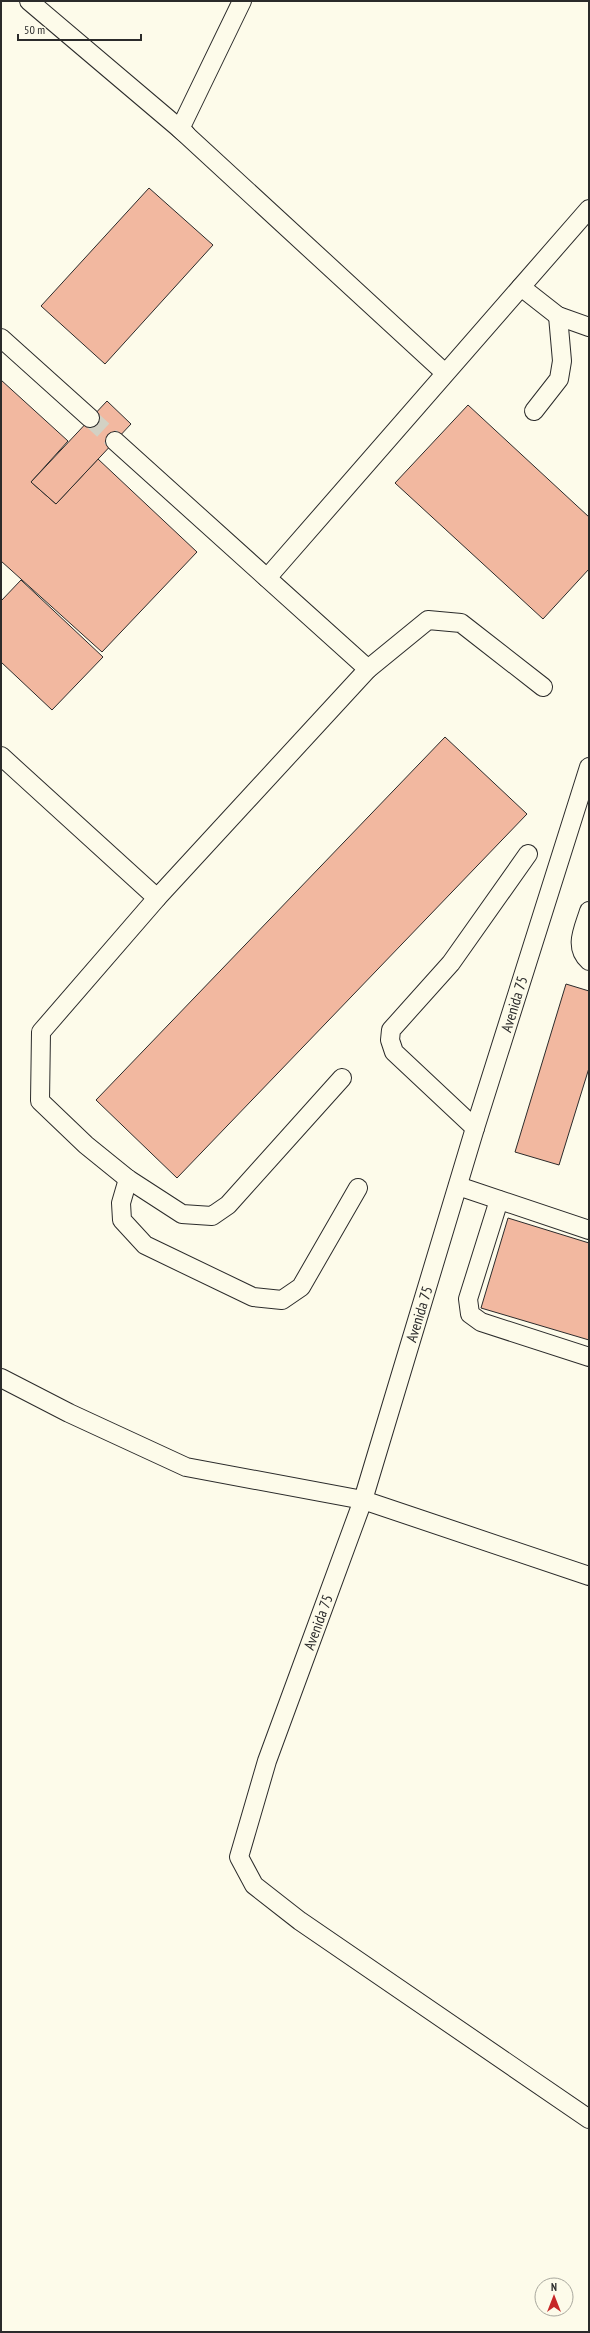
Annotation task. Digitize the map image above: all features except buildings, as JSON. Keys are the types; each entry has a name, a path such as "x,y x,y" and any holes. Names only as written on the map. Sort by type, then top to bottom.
{"street":[{"path":"29,1 186,134 445,373"},
{"path":"186,134 180,129 242,1"},
{"path":"267,578 589,209"},
{"path":"521,287 558,316 589,327"},
{"path":"534,411 559,379 562,361 558,316"},
{"path":"1,338 90,418"},
{"path":"115,441 368,669"},
{"path":"342,1078 228,1205 212,1216 182,1214 128,1178 86,1144 40,1101 41,1032 157,898 368,669 428,620 461,623 544,687"},
{"path":"1,756 157,898"},
{"name":"Avenida 75","path":"589,767 475,1128 362,1500 267,1761 239,1857 254,1885 300,1921 589,2119"},
{"path":"475,1128 394,1052 390,1040 392,1030 451,963 528,854"},
{"path":"589,911 579,944 582,955 589,961"},
{"path":"128,1178 121,1203 122,1220 145,1245 253,1297 282,1300 301,1287 358,1188"},
{"path":"458,1186 589,1230"},
{"path":"499,1200 468,1299 470,1314 481,1322 589,1357"},
{"path":"1,1378 69,1413 186,1467 362,1500 589,1576"}],"tunnel":[{"path":"90,418 115,441"}]}
